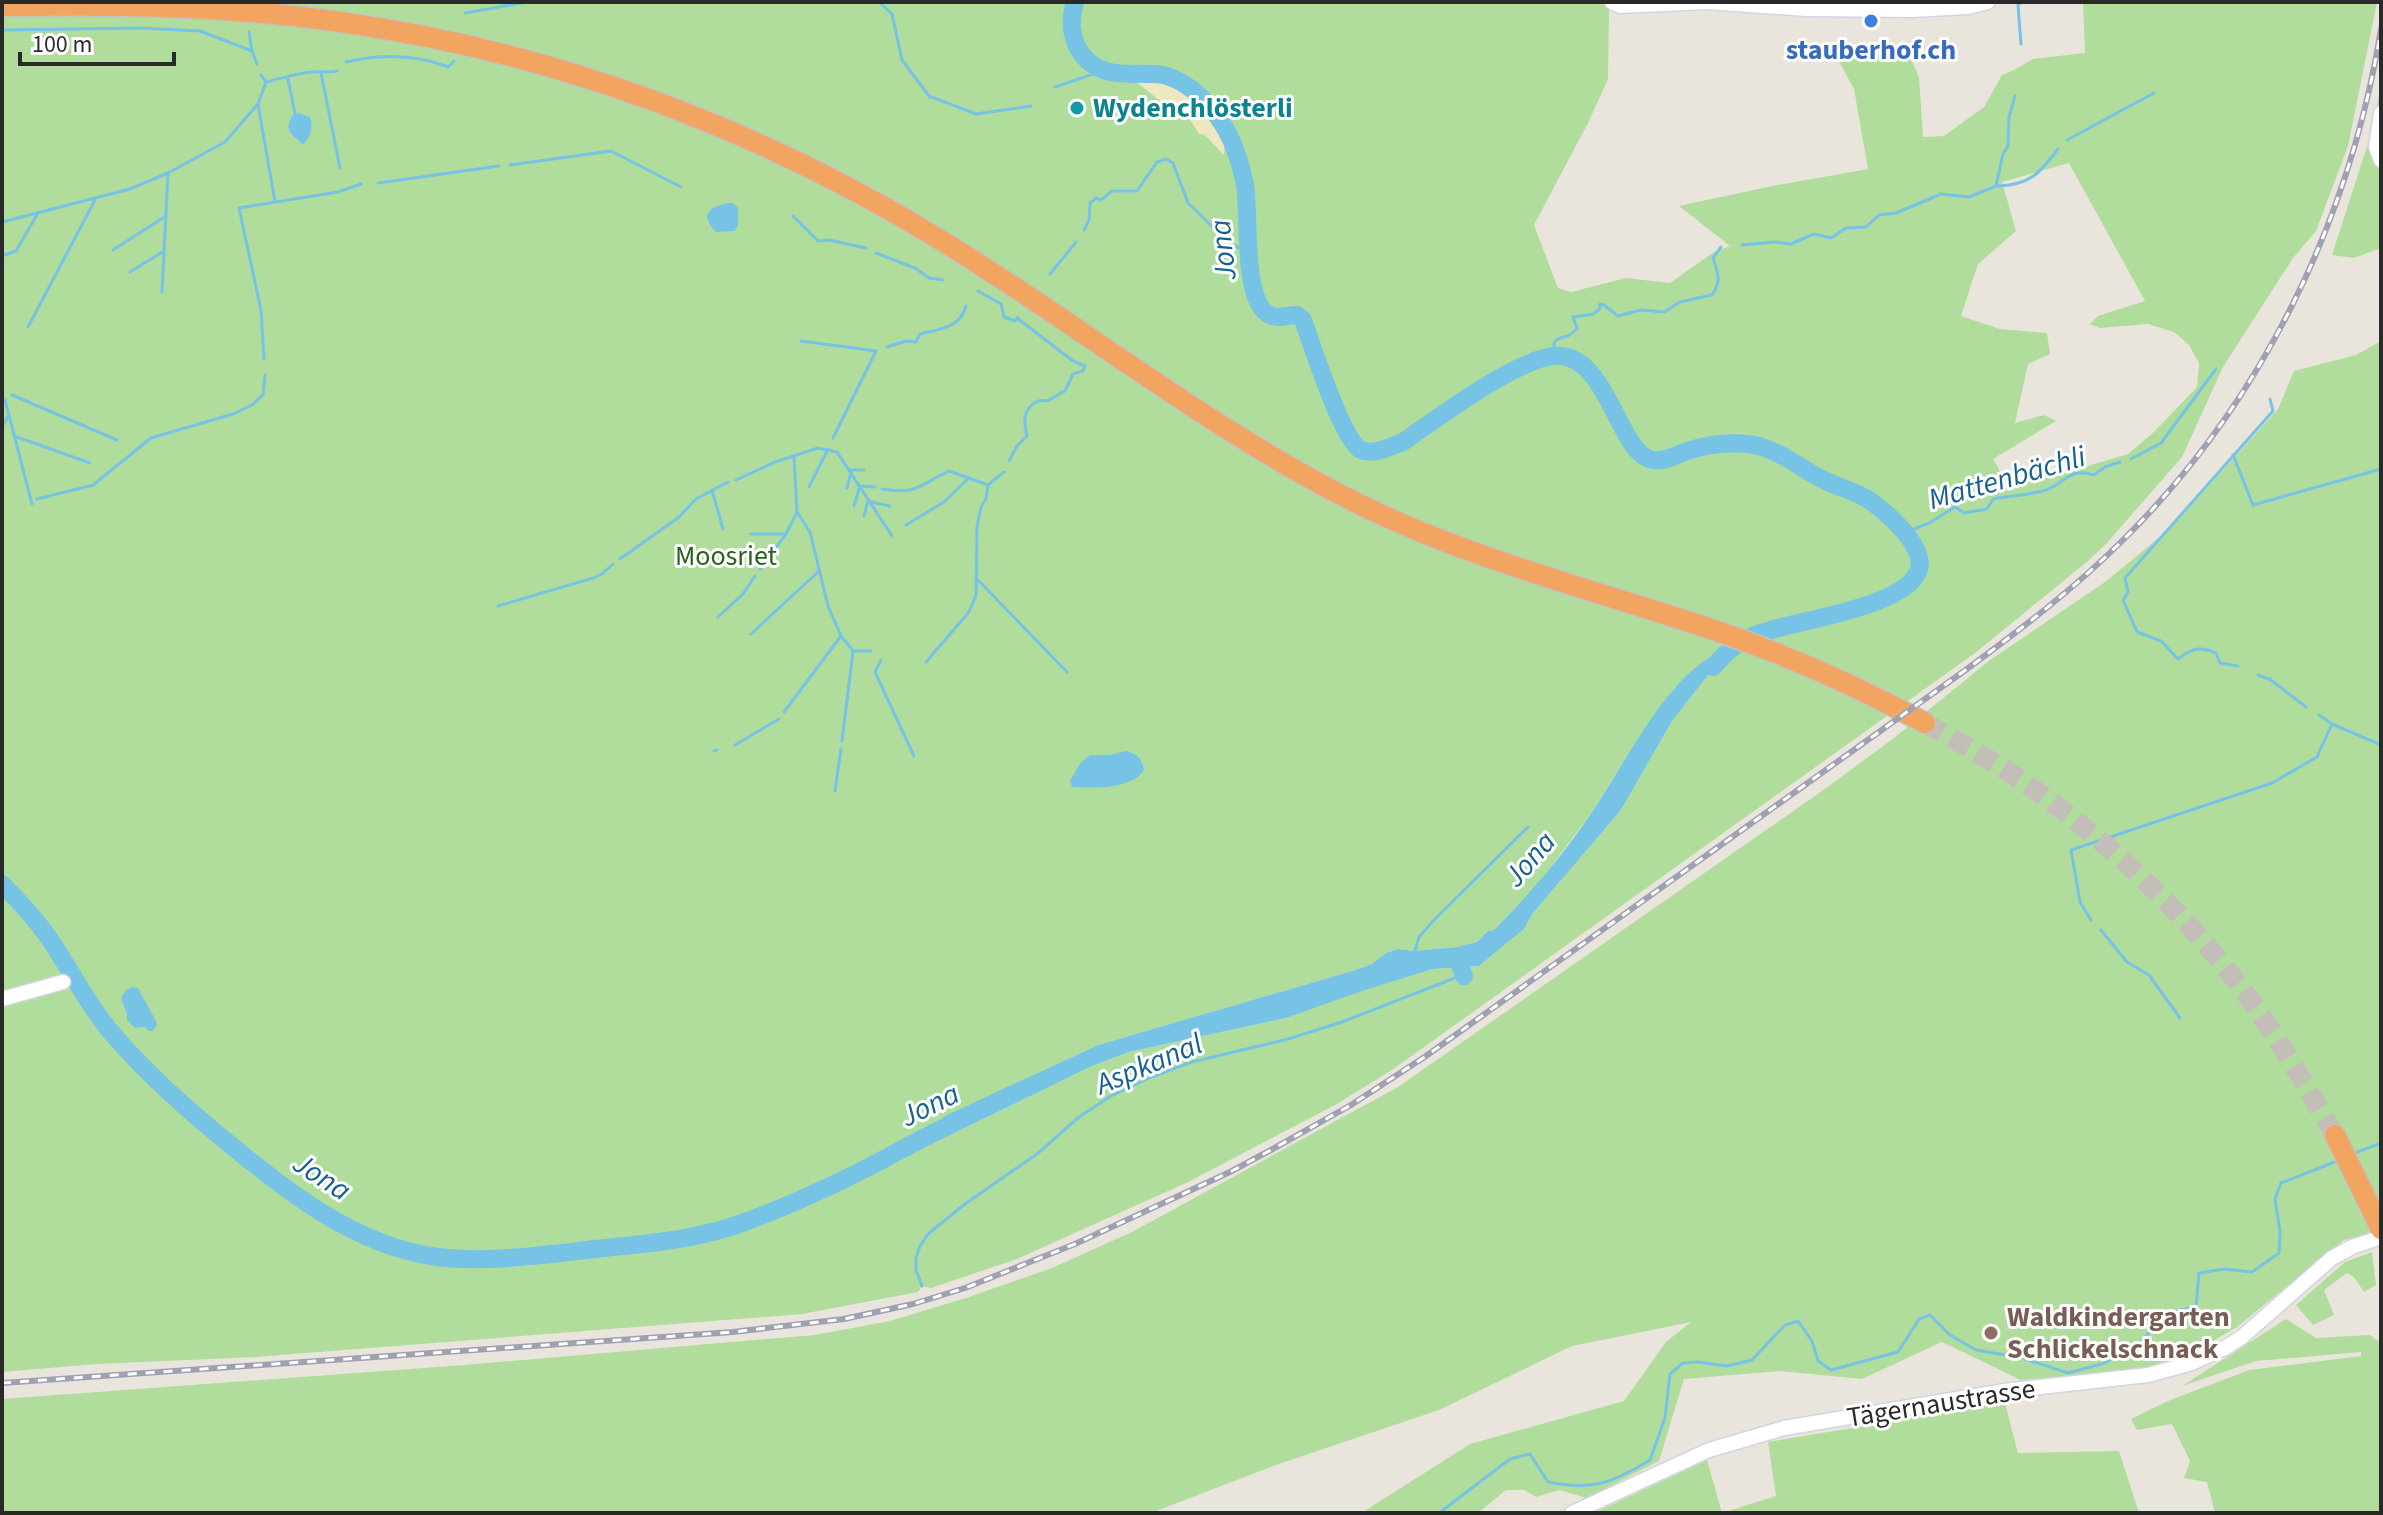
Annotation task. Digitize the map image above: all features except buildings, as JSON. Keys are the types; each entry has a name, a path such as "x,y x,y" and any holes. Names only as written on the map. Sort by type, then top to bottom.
{"highway":[{"path":"2,6 181,7 349,23 510,55 660,103 782,154 890,209 993,273 1221,426 1288,467 1351,500 1488,557 1795,660 1925,723"},
{"path":"2342,1150 2378,1235"}],"street":[{"path":"1612,2 1620,6 1730,3 1836,10 1931,9 1968,7 1988,2"},
{"path":"2381,113 2376,147 2381,160"},
{"path":"2,999 63,982"},
{"name":"Tägernaustrasse","path":"1572,1513 1709,1450 1784,1428 2004,1391 2148,1375 2192,1363 2242,1337 2332,1258 2378,1235"}],"green space":[{"name":"Moosriet","path":"2,2 1612,2 1609,12 1608,79 1534,225 1558,288 1571,292 1626,278 1670,283 1714,252 1730,246 1679,206 1868,169 1854,89 1834,52 1911,59 1919,77 1923,137 1944,136 1984,107 2002,75 2033,59 2085,53 2083,2 2377,2 2348,146 2316,231 2293,258 2223,367 2182,457 2106,544 1975,653 1392,1070 1335,1105 1188,1182 1017,1259 931,1288 922,1286 918,1292 802,1314 255,1357 2,1372","holes":["2069,163 2145,301 2098,316 2090,324 2100,328 2148,324 2174,332 2189,345 2199,363 2197,387 2128,454 2048,478 2006,481 1993,459 2056,421 2044,415 2015,423 2028,364 2050,354 2047,333 2000,329 1961,316 1978,264 2016,231 2002,182","1726,652 1672,721 1621,810 1533,913 1524,929 1479,966 1433,969 1286,1018 1129,1052 1092,1066 950,1135 1029,1077 1098,1045 1352,971 1398,949 1414,951 1477,942 1488,931 1494,930 1536,887 1592,812 1674,688"]},
{"path":"2380,90 2381,248 2354,258 2332,255 2372,131"},
{"path":"2381,341 2381,1230 2344,1240 2237,1327 2191,1354 2136,1370 2021,1380 1942,1342 1862,1379 1780,1371 1684,1379 1659,1461 1587,1498 1559,1490 1536,1497 1524,1490 1506,1490 1478,1513 1367,1513 1366,1510 1470,1444 1624,1401 1666,1342 1691,1322 1572,1346 1439,1410 1276,1465 1151,1513 2,1513 2,1399 815,1335 890,1321 966,1298 1052,1268 1132,1232 1398,1087 1822,791 1894,738 1990,660 2105,582 2155,541 2180,518 2278,409 2294,371 2356,355"},
{"path":"2372,1252 2376,1285 2364,1292 2354,1277 2347,1273 2324,1290 2334,1315 2313,1325 2296,1305 2345,1262"},
{"path":"2286,1319 2316,1338 2370,1335 2381,1343 2381,1513 2215,1513 2207,1482 2184,1478 2190,1461 2172,1424 2137,1430 2131,1419 2168,1401 2249,1370 2361,1356 2361,1352 2256,1361 2182,1386"},
{"path":"2005,1403 2018,1453 2119,1451 2139,1513 1722,1513 1776,1496 1768,1442"},
{"path":"1707,1460 1722,1513 1594,1513"}],"sand":[{"path":"1140,75 1159,79 1211,104 1223,123 1224,155 1205,135 1199,134 1186,113 1175,103 1164,104 1135,81"}],"water":[{"path":"299,113 310,117 312,125 303,145 289,129 293,115"},
{"path":"728,203 738,208 738,226 734,231 716,232 708,221 708,213"},
{"path":"1727,651 1672,721 1621,810 1533,913 1524,929 1479,966 1433,969 1286,1018 1129,1052 1092,1066 950,1135 931,1134 945,1116 1098,1045 1352,971 1398,949 1414,951 1477,942 1508,916 1558,858 1669,695 1707,659"},
{"path":"1126,751 1142,762 1144,770 1138,777 1111,786 1072,787 1070,781 1081,762 1090,755"},
{"path":"132,987 138,988 155,1019 157,1024 153,1031 144,1027 135,1028 127,1020 121,998"}],"waterway":[{"path":"465,13 527,2"},
{"path":"879,2 892,14 902,60 929,96 976,114 1031,106"},
{"name":"Jona","path":"1075,2 1073,34 1087,60 1114,73 1167,76 1185,84 1208,104 1220,120 1235,148 1243,178 1254,291 1260,305 1271,316 1297,315 1303,320 1345,429 1361,450 1377,451 1403,442 1504,376 1545,358 1561,356 1577,361 1591,373 1641,454 1657,460 1717,444 1747,444 1766,448 1823,480 1870,501 1900,527 1916,549 1919,569 1910,583 1893,595 1844,612 1750,637 1734,646 1713,667"},
{"path":"2021,2 2018,5 2021,44"},
{"path":"2,30 141,28 200,31 252,51"},
{"path":"249,32 257,64"},
{"path":"346,62 397,57 448,67 454,61"},
{"path":"1055,87 1105,70"},
{"path":"261,75 266,82 306,73 337,71"},
{"path":"321,73 340,168"},
{"path":"288,79 295,114"},
{"path":"2,222 130,189 168,173 225,142 258,104 266,82"},
{"path":"2067,140 2154,93"},
{"path":"1742,245 1791,244 1814,234 1831,238 1846,228 1866,227 1879,215 1896,213 1941,194 1969,197 1996,186 2003,154 2008,146 2009,117 2015,96"},
{"path":"258,104 275,202"},
{"path":"1997,186 2018,183 2033,176 2058,149"},
{"path":"510,165 611,151 681,187"},
{"path":"1084,230 1089,220 1090,203 1096,198 1101,200 1112,191 1137,191 1157,162 1166,159 1173,163 1188,203 1230,244 1249,252"},
{"path":"378,183 499,166"},
{"path":"162,292 168,173"},
{"path":"264,359 261,310 239,208 338,192 361,184"},
{"path":"28,327 95,200"},
{"path":"2,256 16,251 38,213"},
{"path":"113,250 166,216"},
{"path":"793,216 818,241 829,240 866,248"},
{"path":"1050,274 1076,242"},
{"path":"1554,355 1555,342 1577,328 1573,317 1593,314 1600,309 1600,304 1618,316 1641,310 1664,312 1680,302 1712,295 1718,281 1713,258 1721,247"},
{"path":"130,272 164,251"},
{"path":"876,253 915,268 929,278 943,280"},
{"path":"978,291 1001,304 1004,317 1015,321 1018,317"},
{"path":"887,347 906,341 916,342 920,334 954,323 966,306"},
{"path":"1009,461 1027,436 1025,422 1028,409 1036,402 1049,400 1065,391 1073,374 1083,371 1085,366 1073,361 1017,318"},
{"path":"801,341 876,351 833,438"},
{"path":"2131,459 2161,443 2216,369"},
{"path":"37,499 93,485 151,438 233,414 252,405 263,395 265,375"},
{"path":"12,395 117,440"},
{"path":"2238,666 2220,663 2216,653 2205,649 2192,650 2178,659 2161,641 2137,632 2123,600 2128,592 2125,578 2273,411 2270,399"},
{"path":"5,400 32,504"},
{"path":"2,427 8,417"},
{"path":"14,436 90,463"},
{"path":"736,480 775,462 818,448 837,452 892,536"},
{"path":"809,487 828,449"},
{"path":"2233,455 2253,505 2381,469"},
{"path":"794,457 797,512 810,532 828,606 841,636 853,651 842,741"},
{"name":"Mattenbächli","path":"1904,533 1929,523 1955,507 1964,513 1987,509 1993,499 2046,490 2073,474 2094,475 2120,462"},
{"path":"849,470 864,470"},
{"path":"882,489 911,490 949,471 988,485"},
{"path":"847,488 851,472"},
{"path":"926,662 969,612 976,595 977,526 981,507 988,485 1004,472"},
{"path":"906,525 944,502 969,478"},
{"path":"620,559 679,517 696,499 728,482"},
{"path":"854,506 860,486 875,487"},
{"path":"712,490 723,529"},
{"path":"864,516 868,501"},
{"path":"871,502 890,506"},
{"path":"760,569 786,534 797,512"},
{"path":"751,534 786,534"},
{"path":"498,606 593,578 613,564"},
{"path":"751,634 819,571"},
{"path":"718,617 743,594 755,576"},
{"path":"976,578 1067,672"},
{"path":"784,712 841,636"},
{"path":"853,651 871,651"},
{"path":"881,660 875,672 914,756"},
{"path":"2258,675 2271,680 2306,707"},
{"path":"2319,715 2332,724 2381,745"},
{"path":"735,745 779,719"},
{"path":"2091,920 2080,902 2071,850 2272,783 2317,757 2332,724"},
{"path":"835,791 841,749"},
{"path":"1414,954 1419,937 1436,918 1528,827"},
{"name":"Jona","path":"2,884 46,934 107,1027 172,1095 300,1199 350,1229 403,1250 450,1258 512,1258 706,1234 742,1223 812,1194 950,1125"},
{"path":"2101,930 2127,962 2149,975 2180,1018"},
{"path":"1457,957 1464,976"},
{"name":"Aspkanal","path":"922,1286 916,1270 916,1258 928,1234 1037,1154 1079,1117 1111,1096 1192,1062 1288,1039 1342,1022 1470,972"},
{"path":"2355,1153 2381,1143"},
{"path":"1439,1513 1510,1459 1530,1454 1548,1482 1564,1485 1602,1483 1637,1468 1650,1460 1665,1418 1670,1374 1683,1363 1727,1366 1752,1360 1785,1325 1798,1321 1812,1341 1818,1361 1831,1370 1898,1352 1919,1319 1930,1315 1950,1335 1976,1350 2022,1358 2068,1373 2105,1363 2144,1339 2163,1314 2196,1307 2199,1273 2225,1269 2252,1272 2279,1253 2280,1232 2275,1199 2281,1183 2337,1161"}],"tunnel":[{"path":"1925,723 2039,793 2102,842 2162,897 2242,988 2335,1135"}],"railway":[{"path":"2,1383 733,1332 844,1319 913,1304 965,1288 1075,1244 1230,1172 1351,1105 1426,1056 1967,669 2066,592 2122,541 2172,488 2217,430 2257,369 2292,306 2322,239 2347,171 2367,101 2381,29"}],"place":[{"name":"stauberhof.ch","path":"1871,21"},
{"name":"Wydenchlösterli","path":"1077,108"},
{"name":"Waldkindergarten Schlickelschnack","path":"1991,1333"}]}
